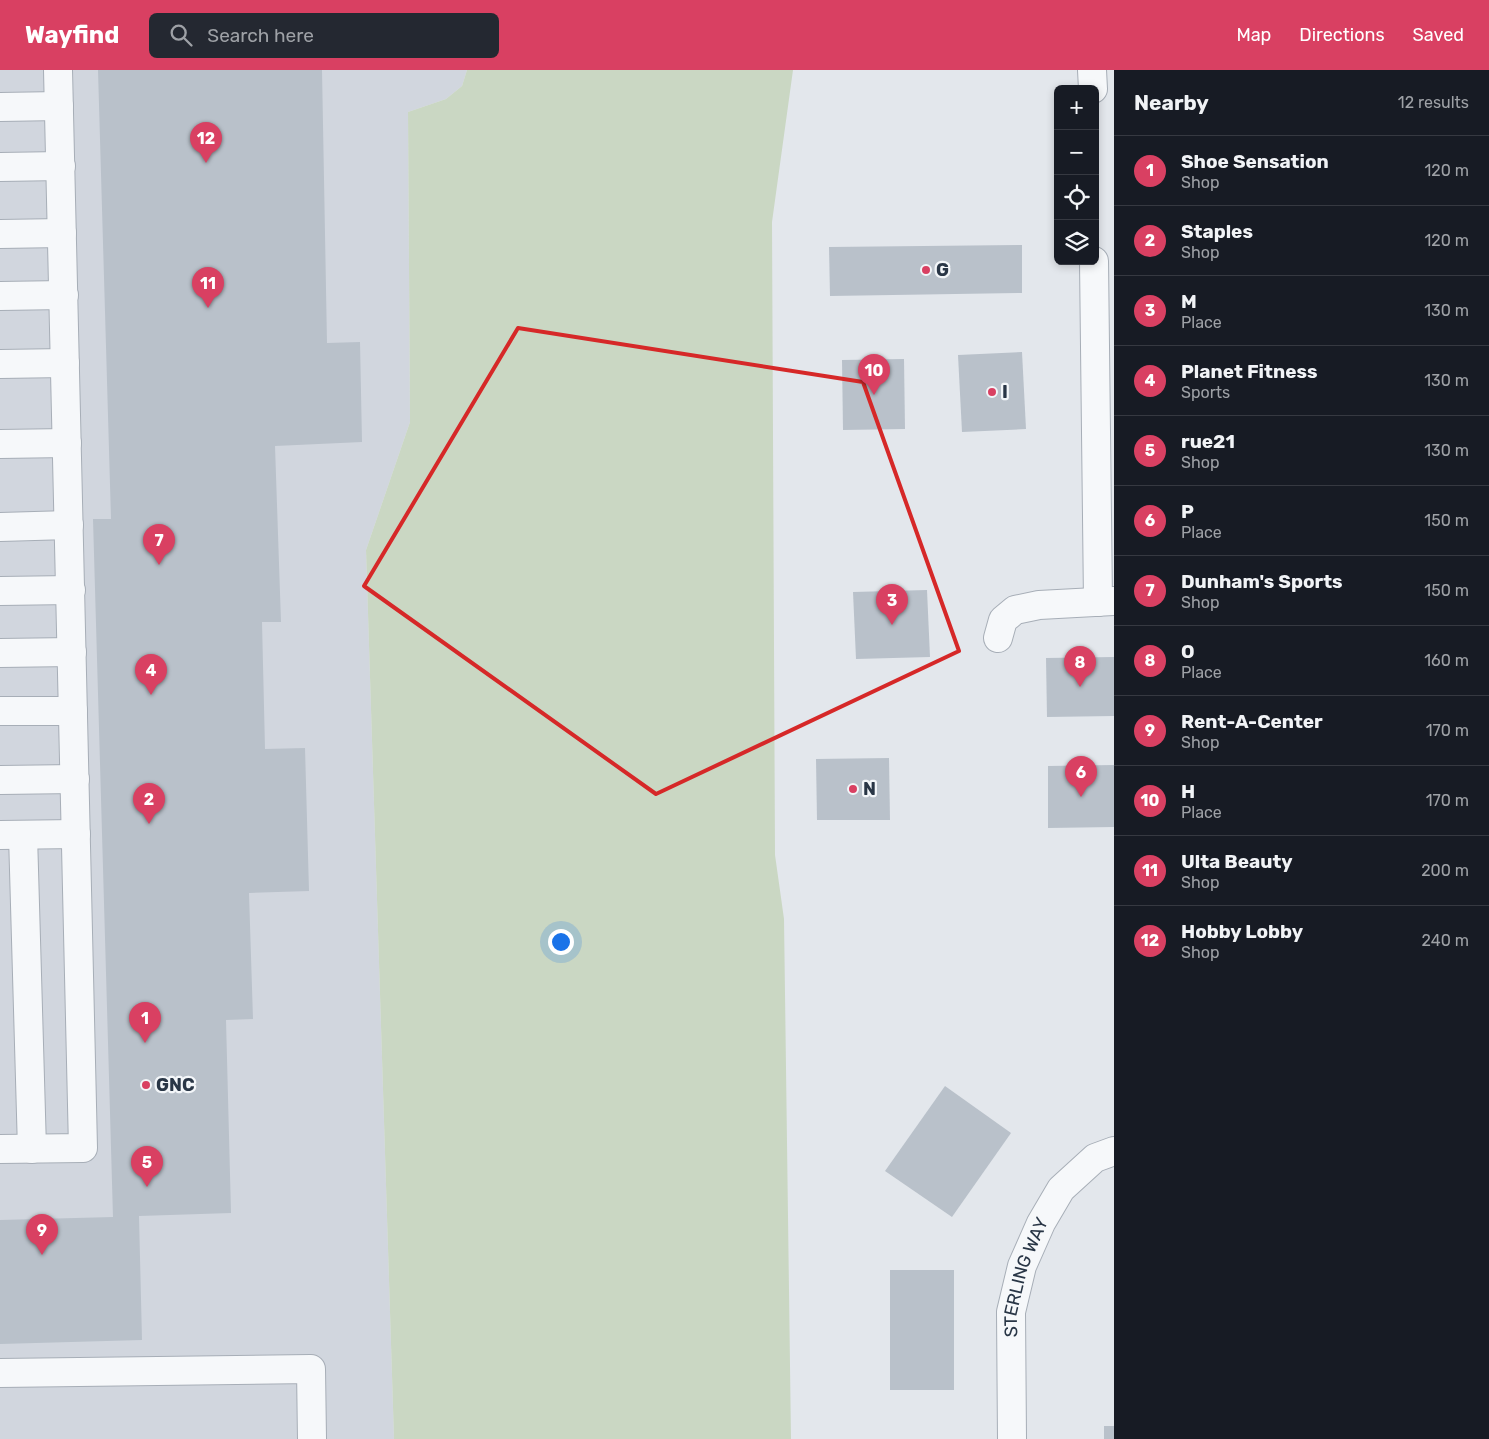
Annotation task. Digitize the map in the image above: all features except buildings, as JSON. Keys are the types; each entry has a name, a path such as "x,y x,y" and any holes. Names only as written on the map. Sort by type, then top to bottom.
{"street":[{"path":"0,1149 83,1148 58,70"},
{"path":"1092,70 1092,85"},
{"path":"0,107 59,106"},
{"path":"0,167 61,166"},
{"path":"0,234 62,233"},
{"path":"998,638 1003,620 1015,610 1039,605 1106,602 1094,265"},
{"path":"0,296 64,295"},
{"path":"0,364 65,364"},
{"path":"0,444 67,443"},
{"path":"0,526 69,525"},
{"path":"0,591 70,590"},
{"path":"0,653 72,652"},
{"path":"0,711 73,711"},
{"path":"0,780 75,779"},
{"path":"32,1149 12,835 76,834"},
{"name":"STERLING WAY","path":"1012,1439 1012,1312 1022,1266 1040,1223 1061,1189 1095,1158 1114,1151"},
{"path":"0,1373 311,1369 312,1439"}],"highlighted area":[{"path":"518,328 863,382 959,651 656,794 364,586"}],"shaded area":[{"path":"0,70 467,70 462,86 446,99 408,112 410,422 366,550 394,1439 0,1439"}],"green space":[{"path":"467,70 793,70 772,222 775,855 784,919 791,1439 394,1439 366,550 410,422 408,112 446,99 462,86"}],"place":[{"name":"Hobby Lobby","path":"206,163"},
{"name":"G","path":"926,270"},
{"name":"Ulta Beauty","path":"208,308"},
{"name":"I","path":"992,392"},
{"name":"H","path":"874,395"},
{"name":"Dunham's Sports","path":"159,565"},
{"name":"M","path":"892,625"},
{"name":"O","path":"1080,687"},
{"name":"Planet Fitness","path":"151,695"},
{"name":"N","path":"853,789"},
{"name":"P","path":"1081,797"},
{"name":"Staples","path":"149,824"},
{"name":"Shoe Sensation","path":"145,1043"},
{"name":"GNC","path":"146,1085"},
{"name":"rue21","path":"147,1187"},
{"name":"Rent-A-Center","path":"42,1255"}]}
